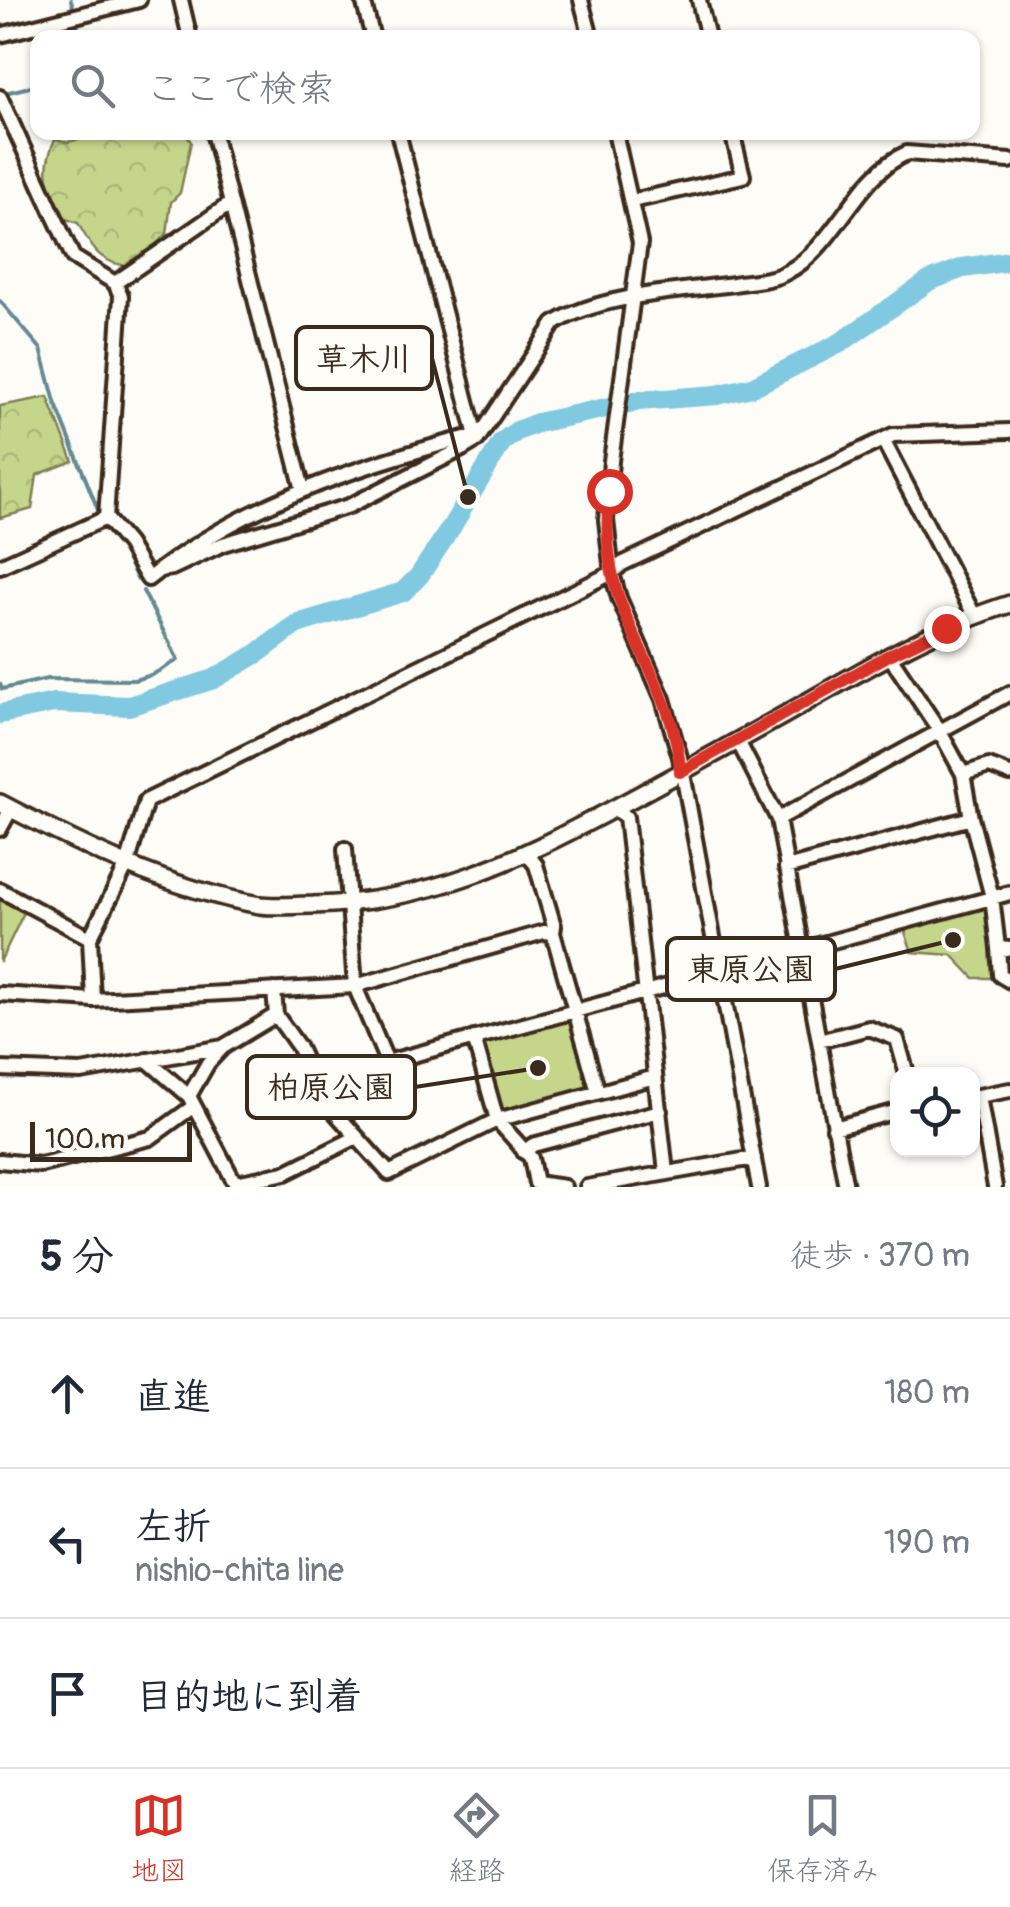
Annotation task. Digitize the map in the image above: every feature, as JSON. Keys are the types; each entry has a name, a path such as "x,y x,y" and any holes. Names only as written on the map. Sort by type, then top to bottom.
{"main road":[{"path":"6,806 212,894 264,906 346,904 439,886 528,854 889,655 974,615 1010,604"}],"street":[{"path":"0,34 138,0"},
{"path":"180,0 188,30"},
{"path":"363,0 371,30"},
{"path":"581,0 588,30"},
{"path":"699,0 706,30"},
{"path":"0,98 73,257 115,283 122,304 106,518 128,544 148,579 169,560 267,503 363,467 465,438 477,440"},
{"path":"215,140 303,490"},
{"path":"400,140 477,440"},
{"path":"617,140 640,243 606,520 612,573 664,700 680,757 759,1187"},
{"path":"632,201 743,176 734,140"},
{"path":"160,570 223,544 349,506 477,440 554,324 568,315 633,297 766,279 788,272 824,240 872,182 898,157 908,153 1010,161"},
{"path":"115,283 230,204"},
{"path":"93,1000 90,938 129,860 146,801 612,573 622,564 894,435 1010,432"},
{"path":"883,440 974,615"},
{"path":"0,566 106,518"},
{"path":"889,655 963,774 1004,948 1000,974 1010,981"},
{"path":"778,819 1010,693"},
{"path":"738,741 778,819 846,1187"},
{"path":"963,774 989,766 1010,774"},
{"path":"0,829 6,806"},
{"path":"614,808 626,817 666,1172"},
{"path":"786,868 971,818"},
{"path":"345,849 346,904 355,986 387,1062 1010,893"},
{"path":"528,854 536,865 554,926 598,1092"},
{"path":"0,890 90,938"},
{"path":"0,994 93,1000 355,986 553,932"},
{"path":"274,990 276,1014 298,1046 324,1099 389,1172 496,1120 656,1076"},
{"path":"0,1161 41,1165 150,1138 192,1101 208,1064 223,1047 276,1014"},
{"path":"819,1041 869,1028 897,1039 905,1067"},
{"path":"474,1038 496,1120 535,1167 535,1185 564,1187"},
{"path":"0,1069 81,1072 223,1047"},
{"path":"147,1060 192,1101 237,1185 285,1173 357,1137"},
{"path":"980,1095 1010,1090"},
{"path":"524,1152 533,1146 660,1111"},
{"path":"834,1128 890,1113"},
{"path":"980,1115 995,1187"},
{"path":"588,1187 754,1158"}],"green space":[{"path":"55,140 191,142 180,193 171,202 167,234 132,266 105,259 78,223 66,219 47,172"},
{"path":"48,397 73,461 37,475 32,509 0,518 0,406"},
{"path":"0,891 28,904 0,962"},
{"path":"985,907 1003,951 1005,978 974,978 952,955 912,952 904,929"},
{"path":"563,1017 575,1023 598,1092 498,1115 479,1043"}],"waterway":[{"path":"71,0 73,7"},
{"path":"9,92 30,87"},
{"path":"0,714 54,703 129,706 214,679 297,624 403,592 419,576 502,442 517,431 638,401 717,395 752,387 840,343 929,281 963,268 1010,261"},
{"path":"0,301 41,349 55,402 100,515"},
{"path":"121,546 137,579"},
{"path":"0,684 2,689 47,679 134,680 178,660 143,591"}],"place":[{"name":"草木川","path":"468,497"},
{"name":"東原公園","path":"953,940"},
{"name":"柏原公園","path":"538,1068"}],"route":[{"path":"609,491 606,520 612,573 631,628 664,700 680,757 680,772 889,655 946,628"}]}
